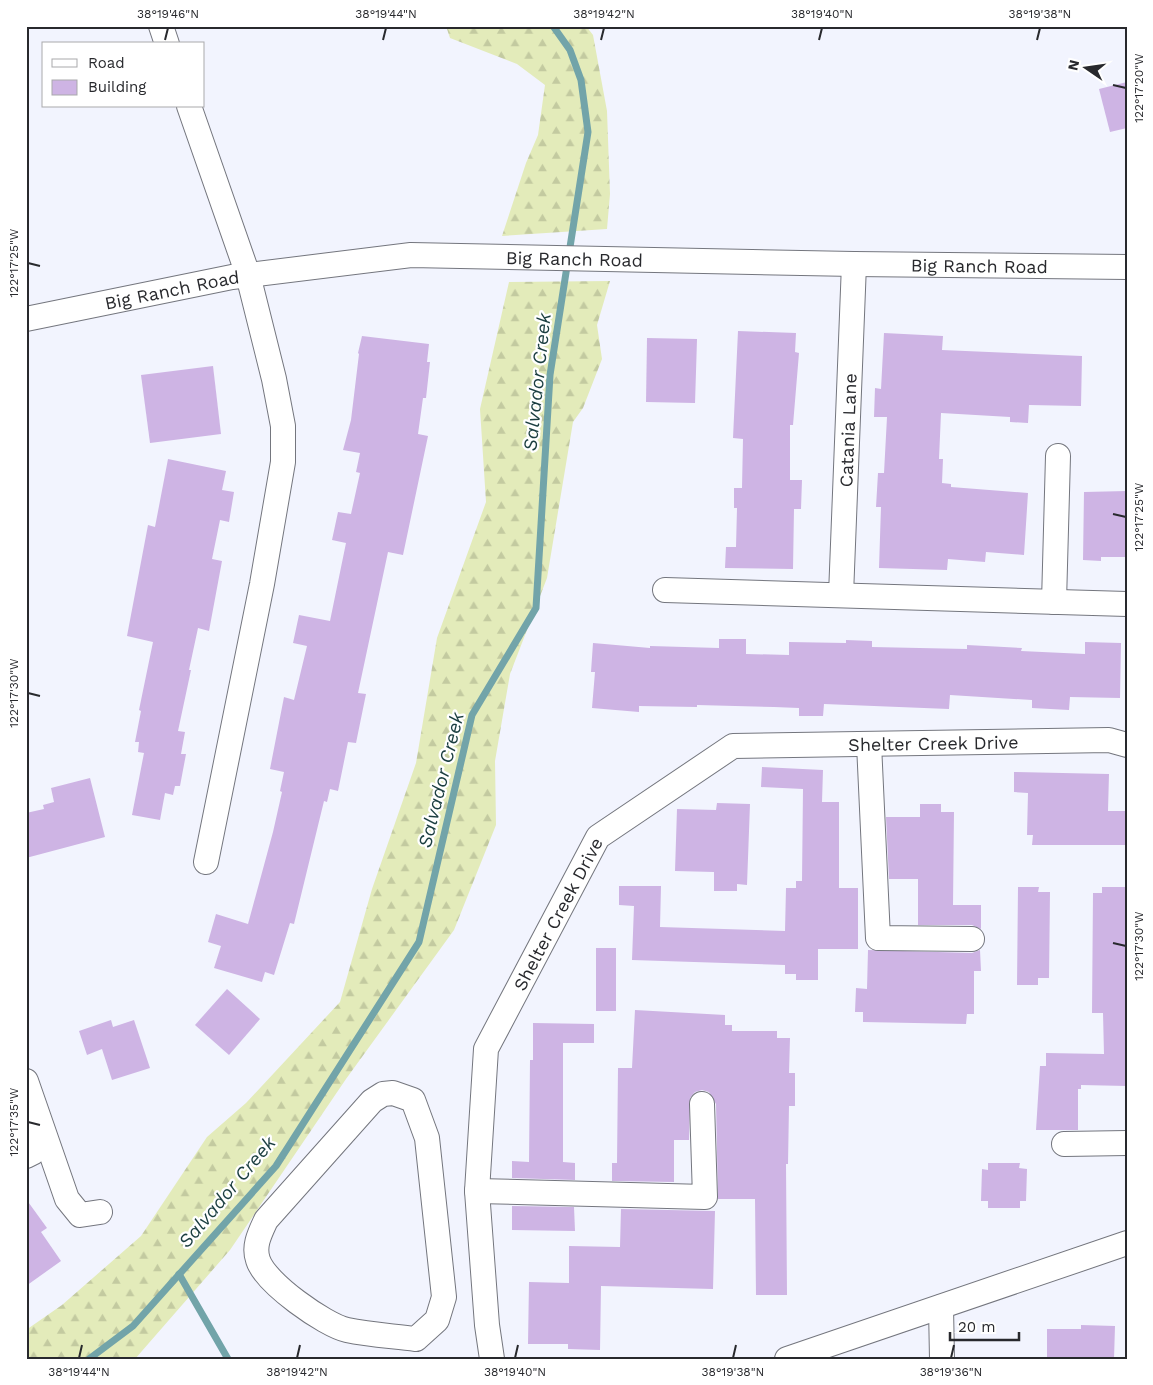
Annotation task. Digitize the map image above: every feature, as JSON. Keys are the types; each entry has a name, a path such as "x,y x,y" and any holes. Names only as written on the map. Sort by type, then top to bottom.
{"street":[{"path":"161,26 166,42"},
{"path":"190,108 248,275 274,379 283,426 284,462 262,584 206,862"},
{"name":"Big Ranch Road","path":"26,320 248,275 411,255 854,264 1127,267"},
{"name":"Catania Lane","path":"841,595 854,264"},
{"path":"1054,602 1058,456"},
{"path":"664,590 1127,604"},
{"name":"Shelter Creek Drive","path":"492,1359 487,1325 477,1190 486,1050 598,837 733,746 1109,740 1127,745"},
{"path":"869,744 878,938 972,939"},
{"path":"26,1081 67,1199 80,1215 100,1212"},
{"path":"394,1093 413,1100 428,1138 444,1297 437,1320 418,1349 347,1330 325,1322 277,1285 258,1262 256,1249 258,1235 266,1220 372,1102 383,1094 394,1093"},
{"path":"477,1190 705,1196 702,1104"},
{"path":"1064,1144 1127,1143"},
{"path":"787,1359 1127,1243"},
{"path":"940,1307 942,1359"}],"green space":[{"path":"446,26 586,26 593,35 607,111 610,194 607,229 502,236 526,163 538,135 545,85 517,64 450,38"},
{"path":"610,281 597,325 602,359 583,408 573,422 547,578 510,674 495,761 496,825 454,930 346,1079 230,1250 135,1359 26,1359 26,1330 62,1305 141,1236 207,1137 246,1103 340,1002 372,889 416,763 437,638 486,502 480,409 509,282"}],"building":[{"path":"1127,82 1127,128 1110,132 1099,89"},
{"path":"738,331 796,333 795,352 799,353 793,425 790,425 790,480 802,480 801,509 794,509 793,569 725,568 726,547 736,547 737,508 734,508 734,488 742,488 743,439 733,438"},
{"path":"884,333 943,336 942,350 1082,356 1081,406 1029,405 1028,423 1010,422 1010,417 941,413 939,459 943,459 942,483 951,484 951,487 1028,493 1024,555 986,552 985,562 948,559 947,570 879,568 881,507 876,507 878,473 884,473 887,417 874,417 875,388 881,389"},
{"path":"362,336 429,344 427,362 430,362 426,398 423,398 418,434 428,436 403,555 388,552 358,693 366,694 356,743 348,742 338,791 330,789 327,802 324,801 294,924 290,923 274,975 265,972 262,982 214,968 221,946 208,942 216,914 248,924 282,792 280,791 284,772 270,769 284,697 294,700 307,646 293,643 299,615 330,621 346,543 332,540 338,512 351,514 360,473 356,472 360,453 343,450 351,420 358,353"},
{"path":"647,338 697,339 695,403 646,402"},
{"path":"213,366 221,434 150,443 141,375"},
{"path":"168,459 226,471 222,490 234,492 229,522 220,520 212,559 222,561 209,631 198,628 189,670 191,670 178,731 185,732 181,754 186,754 180,786 175,786 173,795 165,793 160,820 132,815 144,753 138,752 139,742 135,742 141,711 139,710 153,642 127,636 148,525 155,527"},
{"path":"1127,491 1127,557 1101,557 1101,561 1083,560 1084,492"},
{"path":"719,639 746,639 746,654 789,655 789,642 846,643 846,640 872,641 872,647 967,649 967,645 1022,648 1021,651 1085,654 1085,642 1121,643 1120,698 1070,697 1069,710 1032,708 1032,700 950,695 949,709 824,704 823,716 799,716 799,708 774,707 639,706 639,712 592,708 595,672 591,672 593,643 650,648 650,646 719,648"},
{"path":"762,767 823,770 822,802 839,802 839,888 858,888 858,949 818,949 818,980 796,980 796,974 785,974 785,965 632,960 634,906 619,905 619,886 661,886 660,927 785,931 786,888 796,888 796,881 802,881 803,789 761,787"},
{"path":"1014,772 1109,774 1108,811 1127,811 1127,845 1032,845 1033,835 1027,835 1028,793 1014,792"},
{"path":"90,778 105,837 26,858 26,813 44,809 43,805 54,802 51,788"},
{"path":"717,803 750,804 747,885 737,884 737,891 714,891 714,872 675,871 677,809 716,810"},
{"path":"920,804 941,804 941,812 954,812 953,905 981,905 981,929 972,925 918,925 918,879 889,879 886,817 920,817"},
{"path":"1018,887 1039,887 1038,892 1050,892 1049,978 1038,978 1038,985 1017,985"},
{"path":"1102,887 1127,887 1127,1086 1081,1085 1081,1089 1078,1089 1078,1130 1036,1130 1040,1066 1046,1066 1046,1053 1104,1054 1103,1013 1092,1013 1093,893 1102,893"},
{"path":"596,948 616,948 616,1011 596,1011"},
{"path":"868,950 972,953 980,950 981,971 974,971 974,1014 967,1014 966,1024 863,1022 863,1012 855,1012 856,988 867,989"},
{"path":"227,989 260,1019 229,1055 195,1025"},
{"path":"635,1010 725,1015 725,1025 732,1025 732,1031 777,1031 777,1038 790,1038 789,1073 795,1073 795,1106 789,1106 788,1164 786,1164 787,1295 756,1295 755,1199 718,1199 716,1104 709,1092 702,1090 695,1092 690,1098 689,1140 674,1140 674,1182 612,1181 612,1163 617,1163 618,1068 632,1068"},
{"path":"111,1020 113,1027 134,1020 150,1068 112,1080 102,1049 87,1055 79,1031"},
{"path":"533,1023 594,1024 594,1043 563,1043 563,1162 575,1163 575,1180 512,1178 512,1161 529,1162 530,1060 533,1060"},
{"path":"988,1163 1020,1163 1019,1168 1027,1169 1026,1201 1020,1201 1020,1208 988,1208 988,1201 981,1201 982,1169 988,1170"},
{"path":"26,1199 47,1228 41,1232 61,1261 26,1286"},
{"path":"512,1206 574,1207 575,1231 512,1230"},
{"path":"621,1209 715,1211 713,1289 601,1286 600,1350 568,1349 568,1344 528,1344 529,1282 569,1283 569,1246 620,1247"},
{"path":"1081,1325 1115,1326 1114,1359 1047,1359 1047,1329 1081,1329"}],"waterway":[{"name":"Salvador Creek","path":"89,1359 133,1326 276,1166 419,942 472,715 536,608 550,375 588,132 581,80 570,50 553,26"},
{"path":"179,1274 228,1359"}]}
